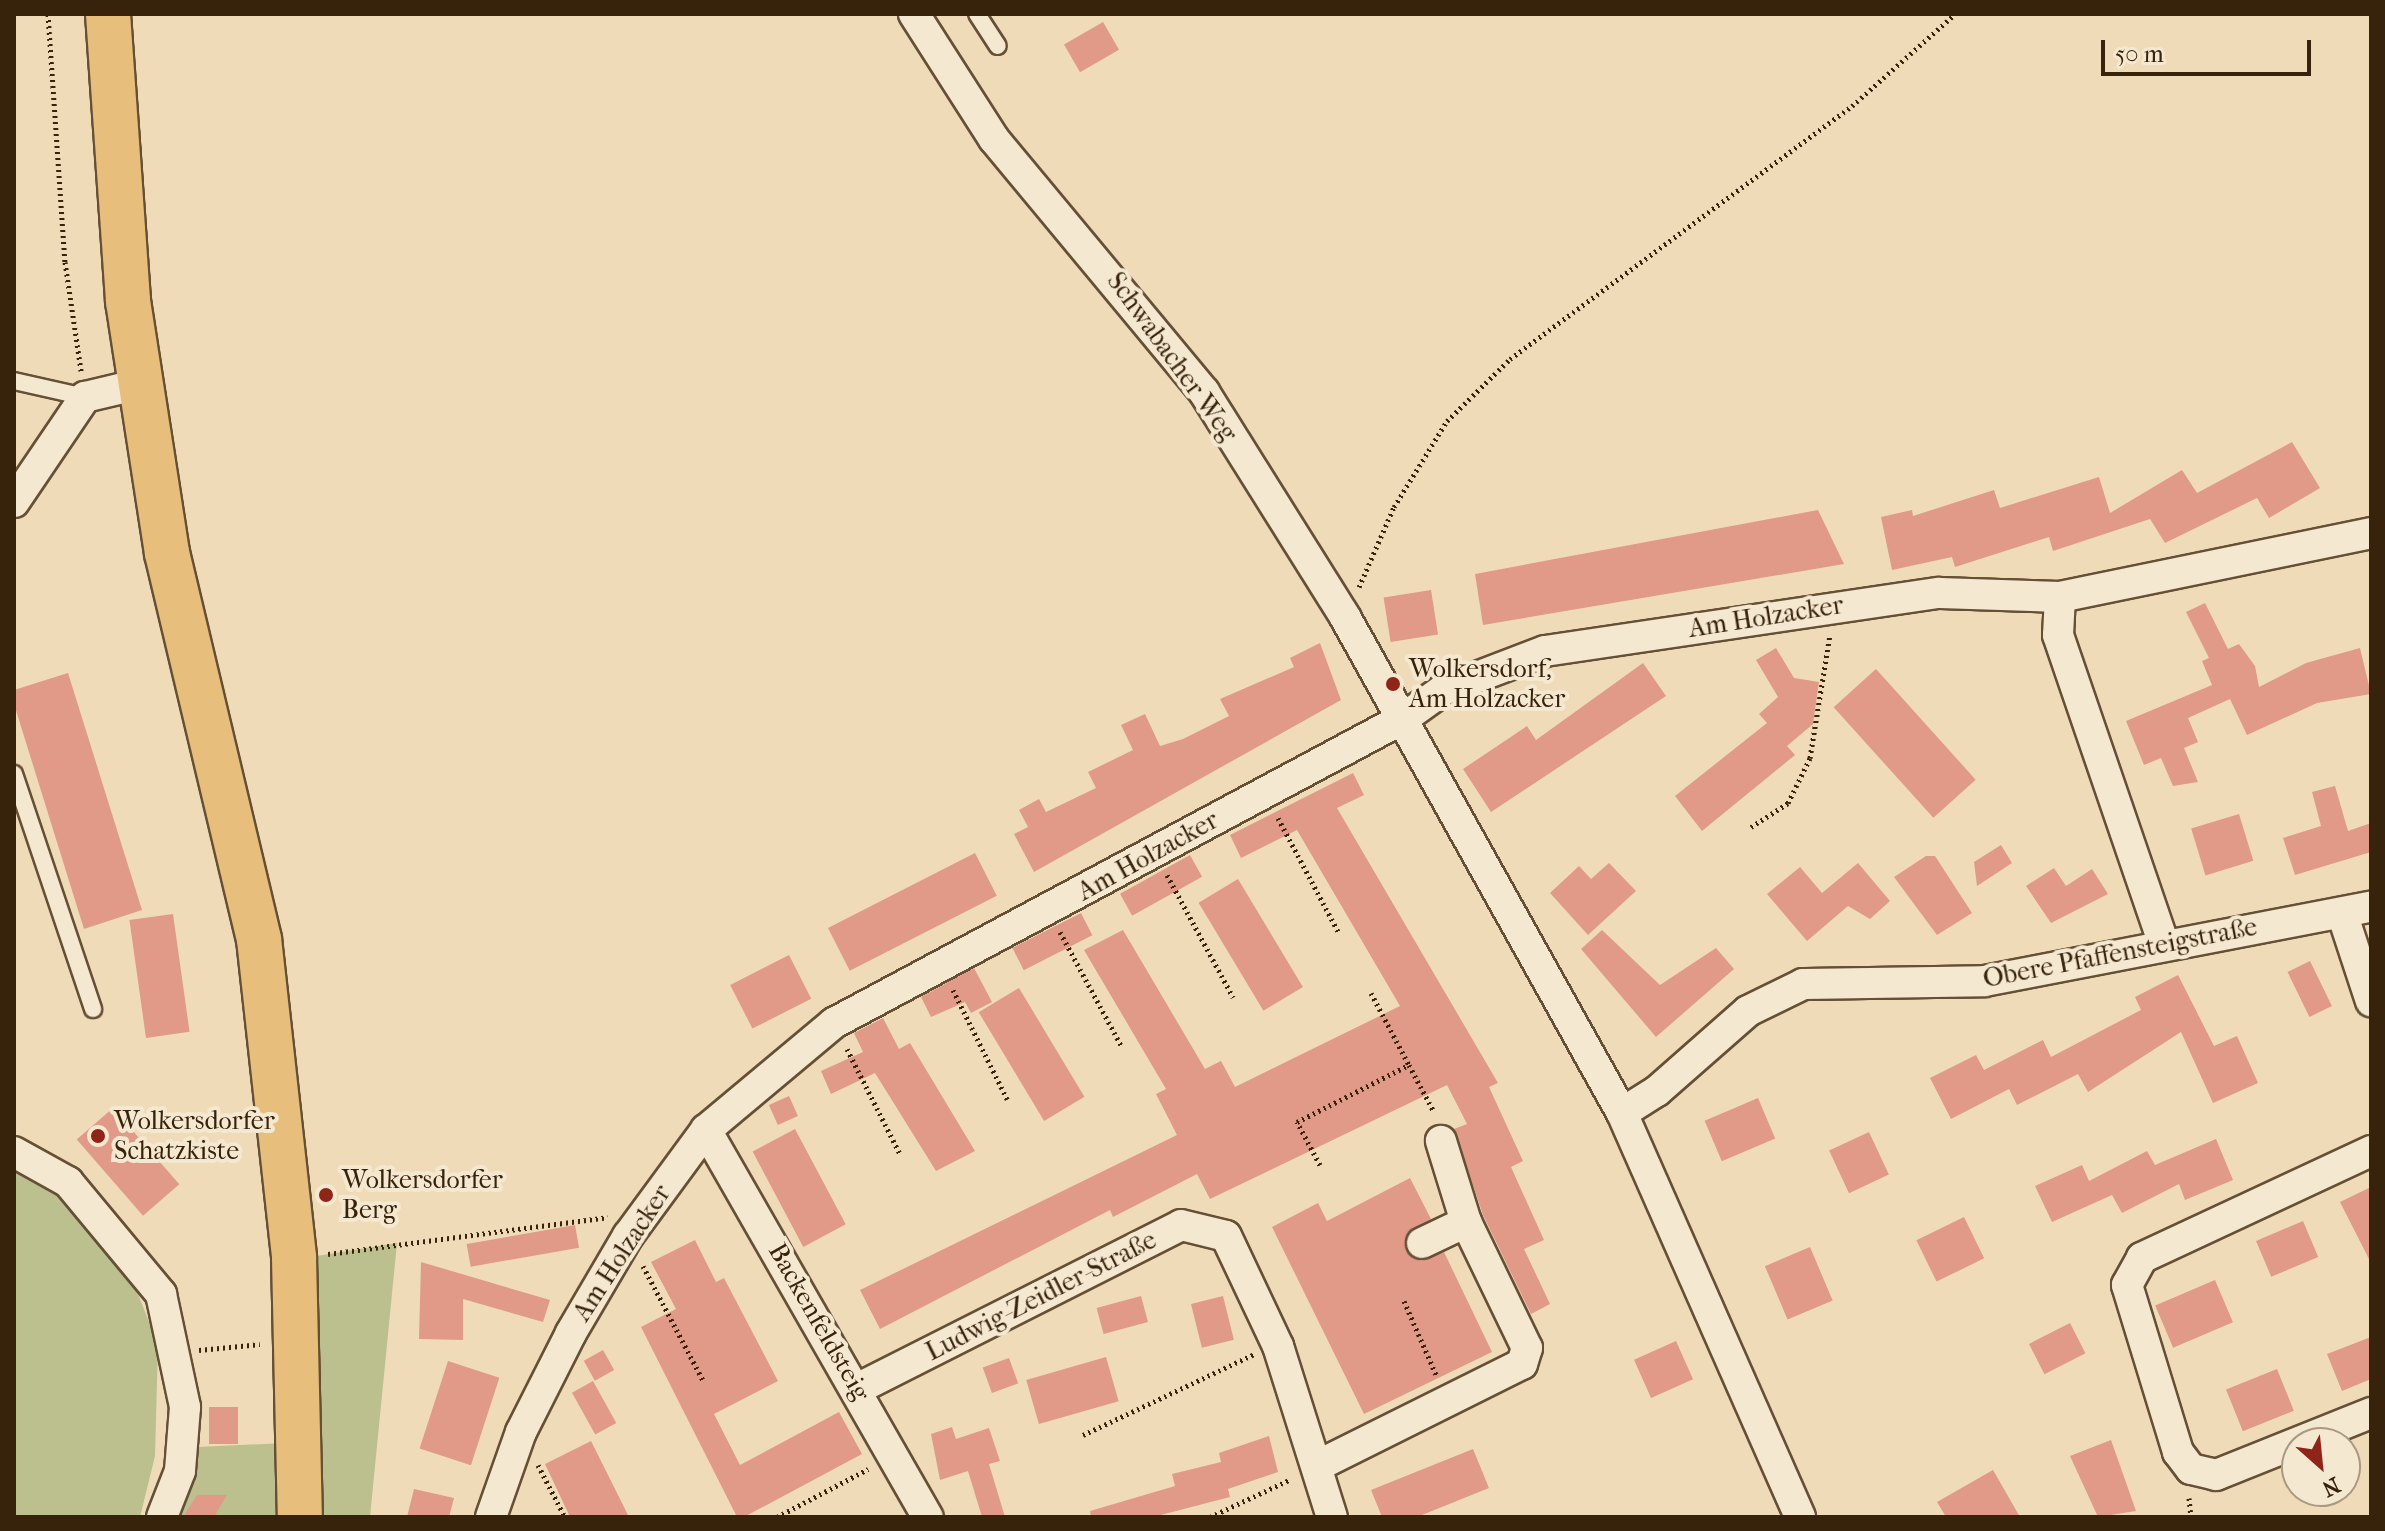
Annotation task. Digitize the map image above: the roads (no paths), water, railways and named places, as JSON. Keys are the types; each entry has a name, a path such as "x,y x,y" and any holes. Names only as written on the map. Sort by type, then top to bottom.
{"main road":[{"path":"108,14 140,384 195,690 259,939 294,1258 300,1517"}],"street":[{"name":"Schwabacher Weg","path":"914,14 994,139 1204,392 1345,617 1404,718"},
{"path":"14,502 85,397 140,384"},
{"name":"Am Holzacker","path":"491,1517 521,1432 636,1224 706,1130 834,1023 1404,718 1443,690 1545,651 1940,593 2060,597 2371,533"},
{"path":"2060,597 2058,635 2164,944"},
{"path":"1404,718 1622,1113 1800,1517"},
{"path":"2356,910 2371,1001"},
{"name":"Obere Pfaffensteigstraße","path":"1622,1113 1657,1091 1748,1011 1803,984 1985,981 2164,944 2356,910"},
{"name":"Backenfeldsteig","path":"706,1130 859,1388 928,1517"},
{"path":"1332,1517 1317,1466 1522,1364 1527,1348 1466,1222 1441,1141"},
{"path":"2371,1151 2142,1258 2127,1285 2178,1452 2191,1469 2216,1475 2371,1413"},
{"path":"14,1152 68,1182 161,1294 177,1352 185,1407 180,1471 162,1517"},
{"path":"1422,1243 1466,1222"},
{"name":"Ludwig-Zeidler-Straße","path":"859,1388 1181,1225 1226,1236 1278,1346 1317,1466"}],"lane":[{"path":"977,14 998,46"},
{"path":"14,381 85,397"},
{"path":"14,774 93,1009"}],"place":[{"name":"Wolkersdorf, Am Holzacker","path":"1393,684"},
{"name":"Wolkersdorfer Schatzkiste","path":"98,1136"},
{"name":"Wolkersdorfer Berg","path":"326,1195"}]}
